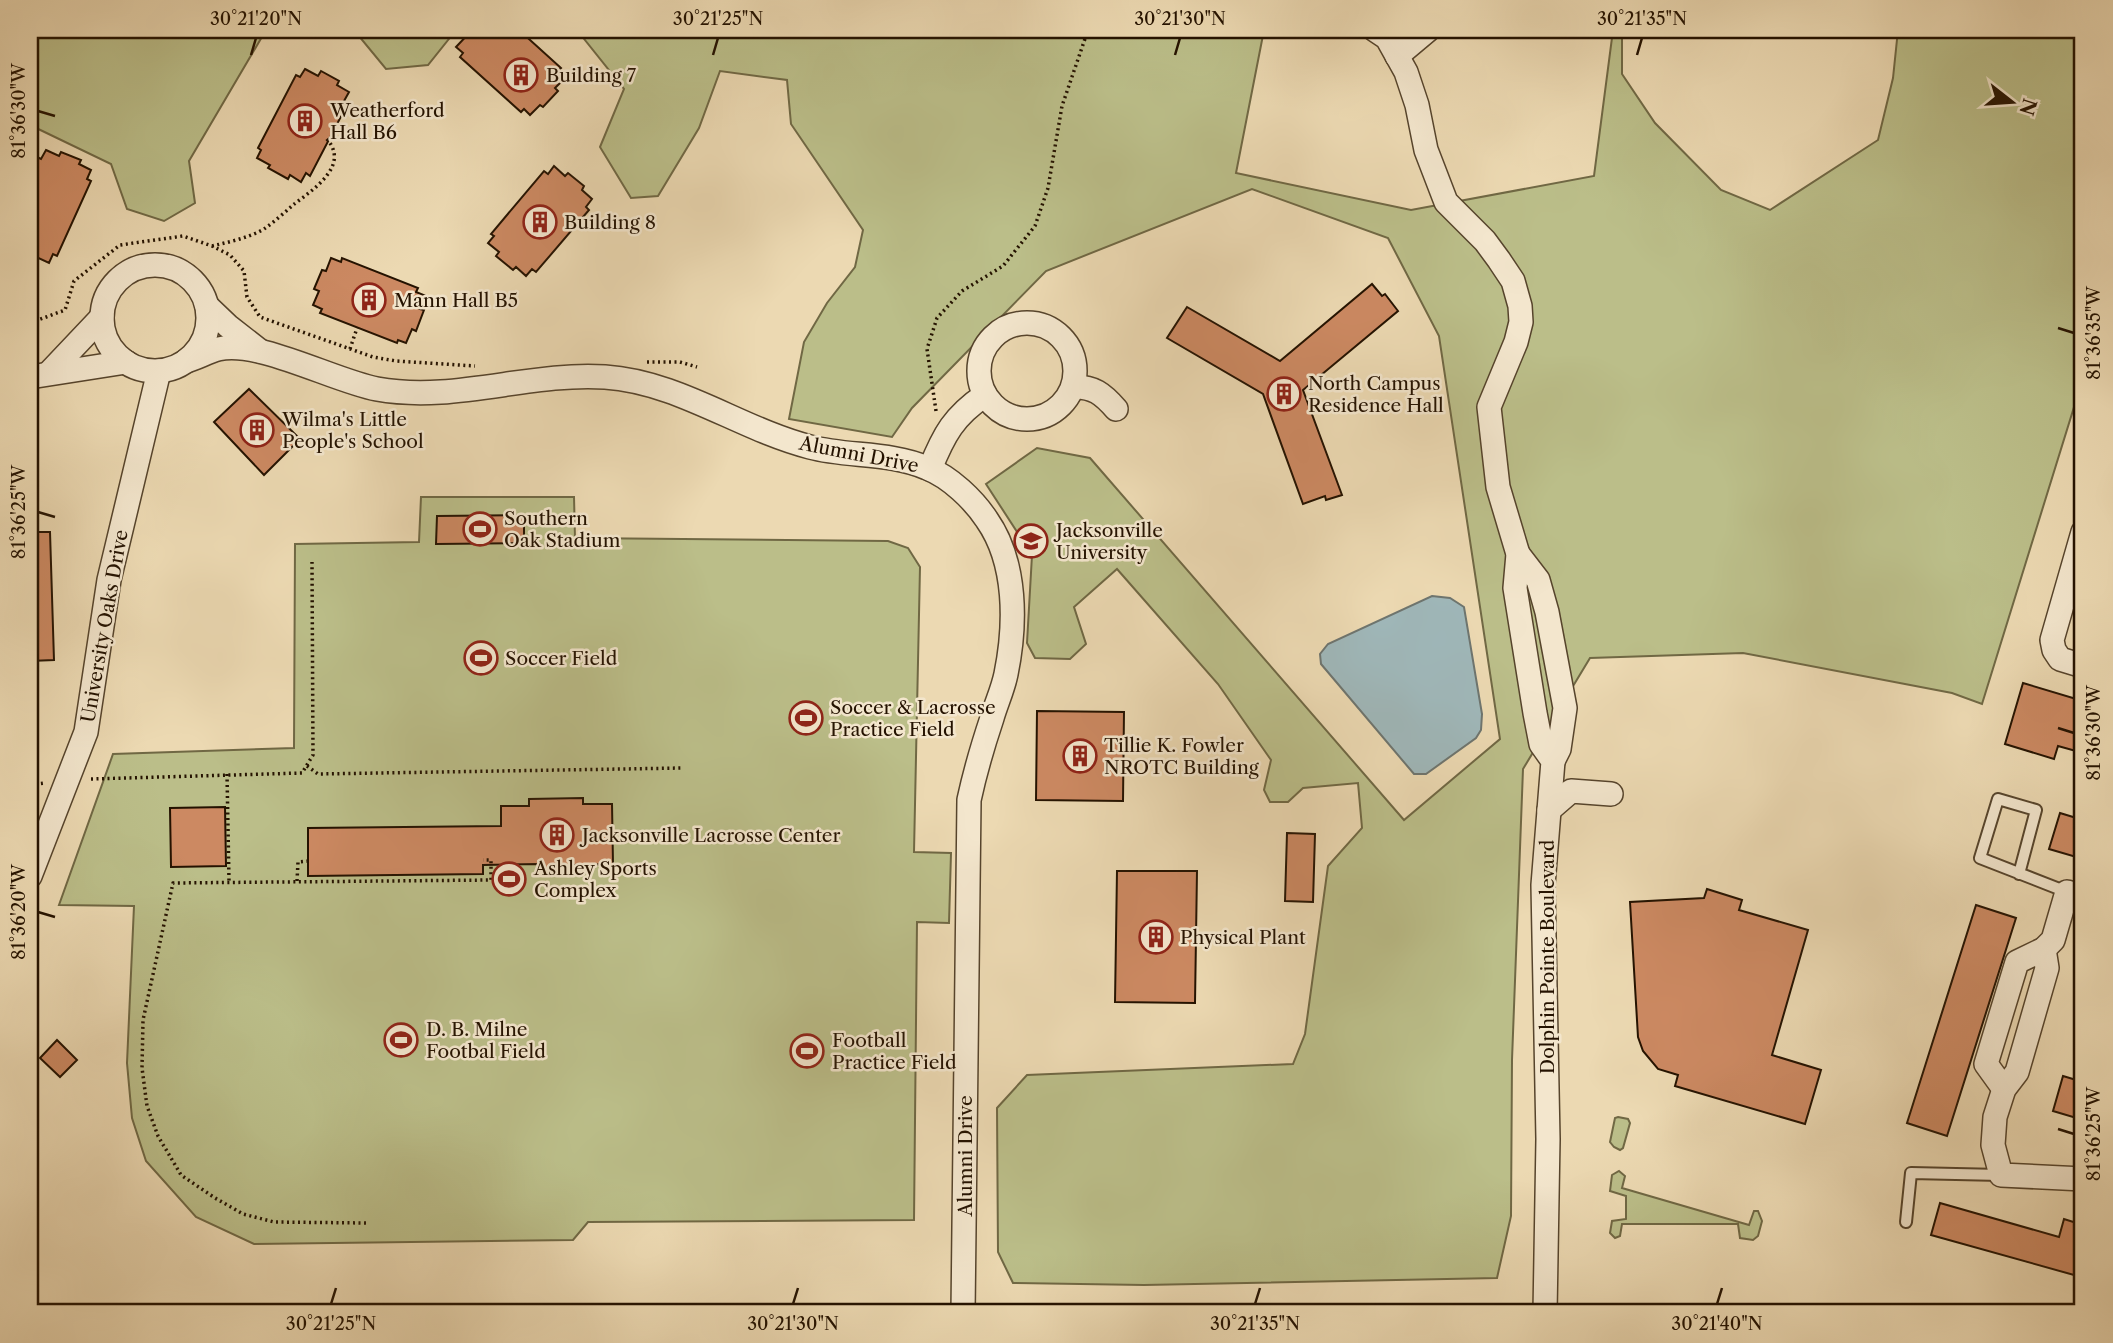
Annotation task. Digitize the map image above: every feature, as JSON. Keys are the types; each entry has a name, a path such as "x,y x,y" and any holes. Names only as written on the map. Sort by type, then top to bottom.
{"street":[{"path":"1375,30 1387,38 1406,72 1426,150 1446,202 1485,241 1499,260 1513,281 1520,306 1521,323 1516,342 1489,407 1498,487 1518,554 1515,588 1535,713 1541,744 1553,761"},
{"path":"1397,55 1428,30"},
{"path":"158,265 175,268 190,277 201,290 207,306 205,338 197,352 186,362 173,368 142,370 126,362 113,350 105,336 102,317 105,300 126,274 141,267 158,265"},
{"name":"Alumni Drive","path":"207,306 260,351"},
{"path":"39,375 102,317"},
{"path":"1023,322 1046,327 1066,341 1073,355 1076,371 1073,387 1065,401 1054,411 1039,418 1008,416 995,407 985,395 980,380 980,363 985,348 994,335 1023,322"},
{"name":"Alumni Drive","path":"186,362 221,348 260,351 376,389 411,392 471,390 544,380 607,377 671,391 766,433 811,448 902,459 930,469 972,502 987,520 1000,542 1013,593 1006,675 977,764 969,800 964,1313"},
{"path":"39,375 126,362"},
{"name":"University Oaks Drive","path":"30,876 86,732 109,580 159,371"},
{"path":"1073,387 1084,386 1098,391 1116,409"},
{"path":"930,469 950,425 966,408 985,395"},
{"path":"2083,532 2052,640 2060,659 2083,666"},
{"name":"Dolphin Pointe Boulevard","path":"1518,554 1538,580 1547,612 1565,708 1559,749 1553,761 1543,885 1548,1139 1545,1313"},
{"path":"1549,810 1571,792 1611,794"},
{"path":"2004,1088 1986,1064 2017,962 2043,949 2053,940 2075,895"},
{"path":"2043,949 2047,968 2017,1072 2004,1088 1996,1117 1993,1145 2001,1175 2083,1179"}],"lane":[{"path":"2019,874 2036,810 1998,799 1980,858 2019,874 2075,895"},
{"path":"1906,1222 1911,1173 2001,1175"}],"path":[{"path":"950,425 937,415 927,349 937,318 962,291 1003,265 1035,226 1048,188 1062,106 1088,30"},
{"path":"212,246 244,238 263,229 320,184 332,167 335,156 333,146 326,138 329,139"},
{"path":"30,323 65,310 74,281 120,246 183,236 230,255 244,271 247,297 260,317 373,357 396,361 485,366"},
{"path":"350,349 357,328"},
{"path":"642,362 681,362 697,367"},
{"path":"30,785 69,779 302,773 313,755 312,562"},
{"path":"307,765 318,774 682,768"},
{"path":"227,774 229,881"},
{"path":"366,1223 274,1222 243,1214 181,1175 158,1136 147,1105 142,1068 143,1020 173,883 491,880 491,860 483,860"},
{"path":"297,881 298,862 308,861"}],"green space":[{"path":"30,30 266,30 189,161 195,203 164,221 127,209 111,164 30,125"},
{"path":"354,30 456,30 428,65 386,69"},
{"path":"577,30 1264,30 1236,173 1411,210 1594,176 1613,30 1622,30 1622,74 1655,123 1721,190 1770,210 1878,140 1893,78 1898,30 2083,30 2083,378 1982,704 1952,693 1743,653 1590,658 1523,769 1512,1060 1511,1216 1497,1278 1144,1285 1013,1283 998,1252 997,1108 1027,1075 1293,1064 1305,1034 1328,866 1362,828 1358,783 1303,788 1288,802 1270,802 1264,790 1271,760 1218,684 1117,569 1074,607 1086,644 1070,659 1035,658 1027,643 1032,555 986,484 1037,448 1090,458 1404,820 1500,739 1439,336 1388,238 1252,189 1046,271 912,408 892,437 789,419 804,342 827,303 855,267 863,230 791,124 787,80 720,71 699,128 658,196 631,198 600,147 624,89"},
{"name":"Ashley Sports Complex","path":"421,497 574,497 575,538 888,541 908,548 920,567 914,852 951,853 949,923 917,922 914,1220 588,1222 573,1240 254,1244 196,1217 146,1161 132,1118 127,1063 134,906 59,905 113,754 294,748 295,544 419,542"},
{"path":"1615,1118 1628,1119 1630,1123 1623,1148 1620,1150 1610,1142"},
{"path":"1619,1171 1625,1176 1622,1188 1749,1225 1754,1211 1758,1211 1762,1221 1758,1236 1753,1240 1740,1238 1738,1224 1622,1224 1620,1236 1615,1238 1610,1233 1612,1221 1626,1219 1626,1196 1610,1191 1612,1175"}],"water":[{"path":"1432,596 1450,598 1464,607 1482,714 1481,730 1476,738 1426,774 1414,774 1321,664 1320,654 1328,644"}],"building":[{"name":"Building 7","path":"472,30 519,30 561,68 557,72 565,78 555,88 558,91 543,107 540,105 530,115 524,109 521,112 460,57 463,53 456,47"},
{"name":"Weatherford Hall B6","path":"305,69 318,76 321,71 339,81 337,85 349,92 344,101 348,103 310,176 306,173 301,182 290,175 288,179 268,168 270,165 257,158 261,150 258,148 296,75 300,77"},
{"path":"46,150 59,156 61,152 81,160 79,164 91,170 87,179 91,181 57,256 53,254 49,263 30,254 30,174 37,157 41,159"},
{"name":"Building 8","path":"554,166 565,176 568,173 584,186 582,190 592,199 586,207 589,210 536,272 532,269 526,276 516,267 513,270 496,256 499,252 488,243 494,236 491,234 544,171 548,174"},
{"name":"Mann Hall B5","path":"331,258 341,262 342,258 418,288 416,292 426,296 420,309 424,310 416,331 412,329 406,343 398,340 397,343 320,313 322,309 313,305 319,291 314,289 322,270 326,271"},
{"name":"North Campus Residence Hall","path":"1372,284 1382,296 1385,294 1398,311 1303,390 1342,495 1326,500 1325,496 1303,504 1263,394 1167,338 1187,307 1280,361"},
{"name":"Wilma's Little People's School","path":"249,389 300,439 264,475 214,422"},
{"name":"Southern Oak Stadium","path":"524,515 524,543 436,544 437,516"},
{"path":"30,532 50,532 54,660 30,661"},
{"path":"2023,683 2083,701 2083,753 2058,746 2054,759 2005,744"},
{"name":"Tillie K. Fowler NROTC Building","path":"1037,711 1124,712 1123,801 1036,800"},
{"path":"583,798 583,804 612,804 613,864 574,865 574,869 538,870 538,864 483,865 483,874 308,876 308,828 501,826 501,806 529,806 529,799"},
{"path":"225,807 226,866 171,867 170,808"},
{"path":"2060,813 2083,820 2083,859 2049,849"},
{"path":"1287,833 1315,834 1313,902 1285,901"},
{"name":"Physical Plant","path":"1117,871 1197,871 1195,1003 1115,1002"},
{"path":"1707,889 1742,900 1739,910 1808,930 1772,1055 1821,1070 1805,1124 1675,1086 1678,1075 1658,1069 1643,1051 1638,1037 1630,902 1704,898"},
{"path":"1976,905 2016,918 1947,1136 1907,1123"},
{"path":"57,1040 77,1060 60,1077 40,1058"},
{"path":"2063,1076 2083,1082 2083,1120 2053,1111"},
{"path":"1940,1203 2059,1237 2064,1219 2083,1225 2083,1264 2077,1262 2074,1275 1931,1235"}],"place":[{"name":"Building 7","path":"521,75"},
{"name":"Weatherford Hall B6","path":"305,121"},
{"name":"Building 8","path":"540,222"},
{"name":"Mann Hall B5","path":"369,300"},
{"name":"North Campus Residence Hall","path":"1284,394"},
{"name":"Wilma's Little People's School","path":"257,430"},
{"name":"Southern Oak Stadium","path":"480,529"},
{"name":"Jacksonville University","path":"1031,541"},
{"name":"Soccer Field","path":"481,658"},
{"name":"Soccer & Lacrosse Practice Field","path":"806,718"},
{"name":"Tillie K. Fowler NROTC Building","path":"1080,756"},
{"name":"Jacksonville Lacrosse Center","path":"557,835"},
{"name":"Ashley Sports Complex","path":"509,879"},
{"name":"Physical Plant","path":"1156,937"},
{"name":"D. B. Milne Footbal Field","path":"401,1040"},
{"name":"Football Practice Field","path":"807,1051"}]}
